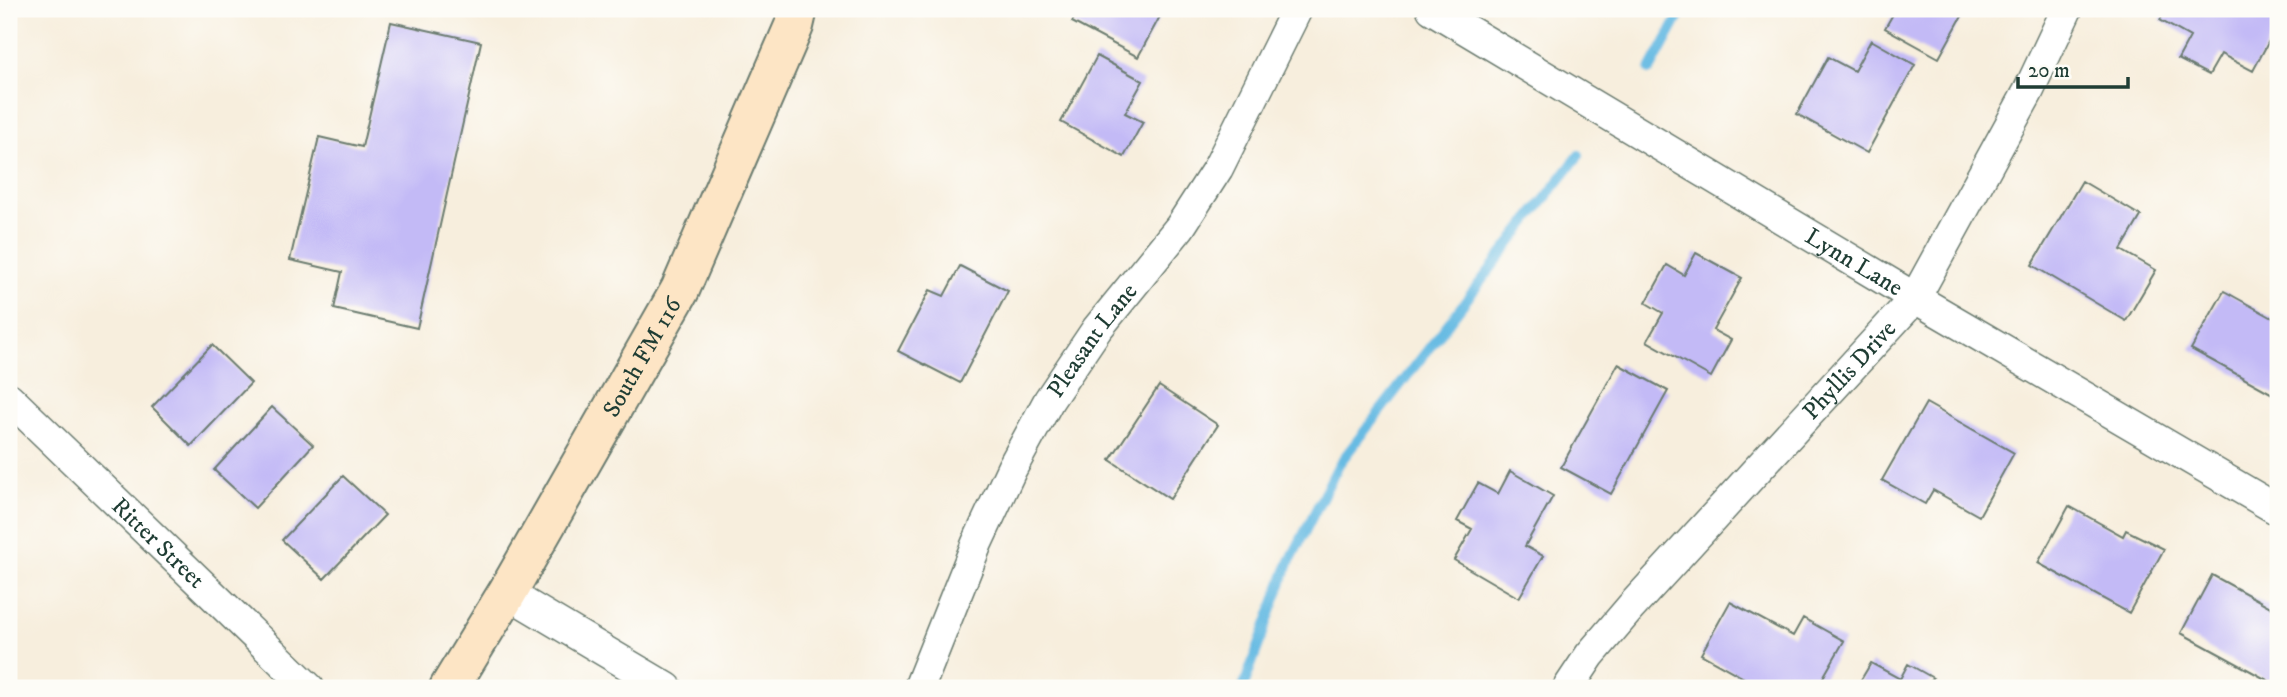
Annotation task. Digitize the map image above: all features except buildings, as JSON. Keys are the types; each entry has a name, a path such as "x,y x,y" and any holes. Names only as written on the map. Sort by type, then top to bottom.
{"main road":[{"name":"South FM 116","path":"449,688 507,593 680,290 794,26 798,9"}],"street":[{"name":"Pleasant Lane","path":"919,688 977,543 1012,468 1037,423 1097,329 1180,227 1218,168 1297,9"},
{"name":"Lynn Lane","path":"1432,9 1915,298 2278,510"},
{"name":"Phyllis Drive","path":"1576,686 1590,655 1631,607 1915,298 2028,92 2067,9"},
{"name":"Ritter Street","path":"9,398 310,688"},
{"path":"507,593 667,688"}],"waterway":[{"path":"1650,70 1683,9"},
{"path":"1243,688 1288,565 1339,464 1579,155"}]}
